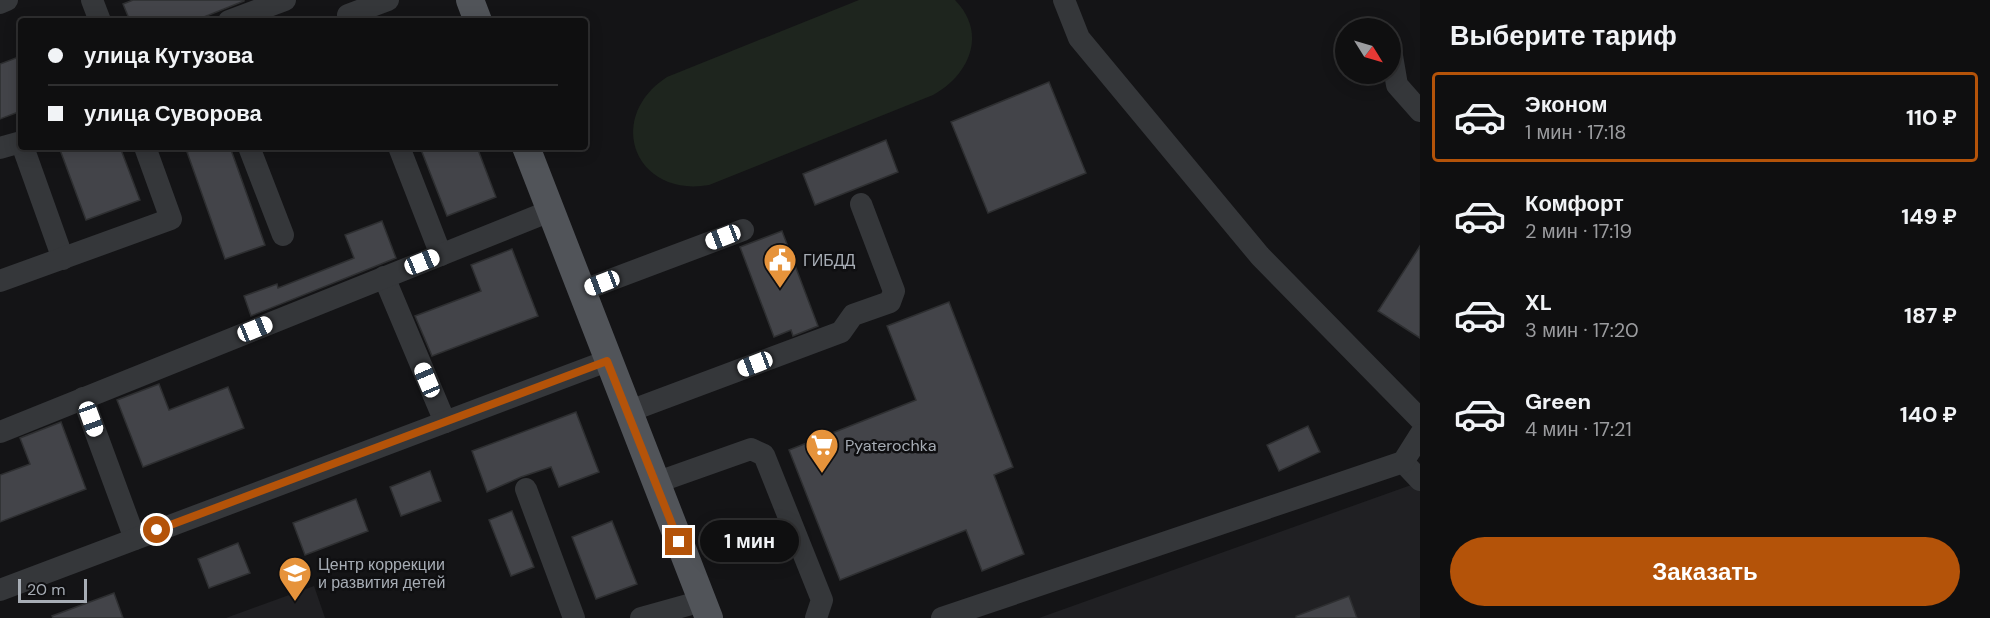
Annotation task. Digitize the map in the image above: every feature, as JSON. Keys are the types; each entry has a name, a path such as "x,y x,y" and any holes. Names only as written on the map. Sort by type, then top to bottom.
{"main road":[{"path":"470,0 477,18"},
{"path":"527,150 607,361 706,610"}],"street":[{"path":"0,3 7,0"},
{"path":"92,0 98,18"},
{"path":"237,18 285,0"},
{"path":"347,12 388,0"},
{"path":"1064,0 1079,38 1260,256 1420,419"},
{"path":"1397,84 1420,111"},
{"path":"0,148 18,143"},
{"path":"24,150 63,259"},
{"path":"0,282 171,219 146,150"},
{"path":"250,150 283,235"},
{"path":"400,150 441,255"},
{"path":"627,412 841,332 853,315 890,302 894,291 861,204"},
{"path":"0,432 550,211"},
{"path":"581,291 743,230"},
{"path":"384,277 445,422"},
{"path":"0,590 607,361"},
{"path":"83,398 135,539"},
{"path":"942,618 1403,462 1420,435"},
{"path":"655,483 751,449 764,455 822,600 816,618"},
{"path":"1403,462 1420,480"},
{"path":"526,489 574,618"},
{"path":"641,618 706,610"}],"shaded area":[{"path":"859,0 955,0 971,26 970,53 964,65 946,87 933,95 709,185 683,186 662,179 647,167 637,151 633,133 637,113 648,94 667,77"},
{"path":"1420,475 1420,618 1039,618 1414,484"},
{"name":"Центр коррекции и развития детей","path":"314,586 325,618 226,618"}],"building":[{"path":"133,0 244,0 202,18 129,18 123,4"},
{"path":"18,57 18,112 0,119 0,64"},
{"path":"1049,82 1086,173 988,213 951,122"},
{"path":"886,140 898,172 815,205 803,174"},
{"path":"60,150 121,150 140,200 86,220"},
{"path":"231,150 265,245 225,259 187,152"},
{"path":"421,150 478,150 496,197 447,216"},
{"path":"382,221 396,258 251,316 244,296 277,284 278,288 354,258 345,235"},
{"name":"ГИБДД","path":"782,231 818,326 793,336 791,330 774,337 740,247"},
{"path":"1420,246 1420,338 1378,311"},
{"path":"512,249 538,316 432,356 415,316 481,291 471,265"},
{"path":"949,302 1013,467 994,475 1024,554 982,571 966,530 840,580 789,450 916,400 887,326"},
{"path":"159,384 169,410 228,387 244,428 143,467 117,400"},
{"path":"576,412 599,472 559,487 551,467 487,492 472,451"},
{"path":"61,422 86,489 0,522 0,475 30,464 20,438"},
{"path":"1308,426 1320,452 1279,471 1267,445"},
{"path":"430,471 441,501 401,516 390,487"},
{"path":"356,499 368,531 305,555 293,523"},
{"path":"512,511 534,567 511,576 489,520"},
{"path":"612,521 637,584 596,599 572,537"},
{"path":"238,543 250,573 209,588 198,559"},
{"path":"114,593 123,618 53,618 52,616"},
{"path":"1349,596 1357,618 1296,618 1296,616"}],"place":[{"name":"ГИБДД","path":"780,289"},
{"name":"Pyaterochka","path":"822,474"},
{"name":"Центр коррекции и развития детей","path":"295,602"}],"route":[{"path":"157,530 607,361 679,542"}]}
